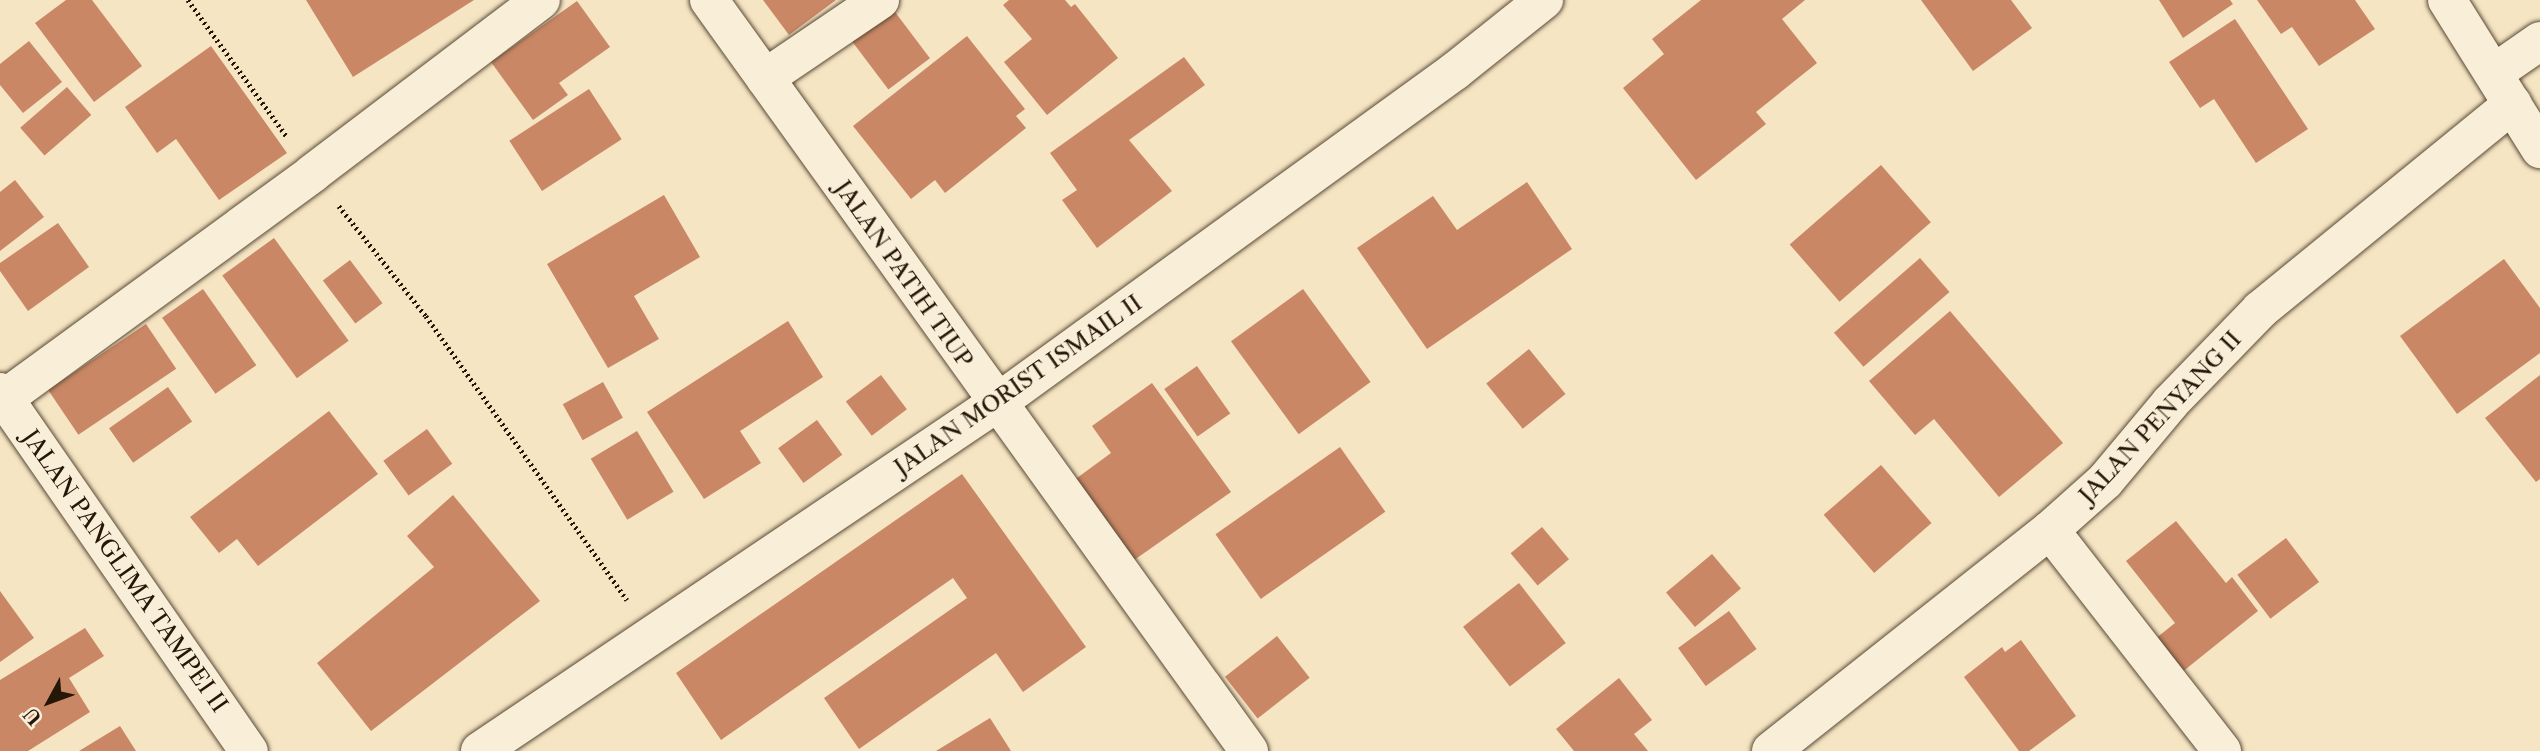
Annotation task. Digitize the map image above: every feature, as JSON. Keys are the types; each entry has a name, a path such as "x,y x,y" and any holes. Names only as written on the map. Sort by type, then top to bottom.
{"street":[{"path":"2,395 313,173 541,0"},
{"name":"JALAN PATIH TIUP","path":"709,0 996,403 1249,751"},
{"path":"765,78 880,0"},
{"name":"JALAN MORIST ISMAIL II","path":"480,751 996,403 1455,71 1544,0"},
{"path":"2447,0 2540,149"},
{"name":"JALAN PENYANG II","path":"1771,751 2050,530 2105,481 2171,402 2260,310 2503,89 2540,41"},
{"name":"JALAN PANGLIMA TAMPEI II","path":"2,395 249,751"},
{"path":"2050,530 2222,751"}],"path":[{"path":"188,0 313,173 426,316 651,636"}],"building":[{"path":"66,0 92,0 142,66 94,102 35,23"},
{"path":"306,0 474,0 353,77"},
{"path":"763,0 836,0 789,35"},
{"path":"1009,0 1065,0 1071,7 1075,4 1118,58 1047,115 1004,62 1032,39 1003,5"},
{"path":"1701,0 1805,0 1782,19 1817,63 1756,112 1766,124 1696,180 1623,88 1664,54 1652,39"},
{"path":"1921,0 2011,0 2032,28 1973,71"},
{"path":"2159,0 2230,0 2233,4 2183,38"},
{"path":"2257,0 2355,0 2375,29 2319,66 2292,27 2281,34"},
{"path":"577,1 610,47 559,83 568,95 533,120 491,62"},
{"path":"889,4 930,58 888,90 847,35"},
{"path":"2235,19 2308,129 2256,163 2214,99 2200,108 2169,62"},
{"path":"967,36 1025,109 1016,116 1026,128 945,193 935,180 911,199 853,126"},
{"path":"29,41 62,82 23,113 0,85 0,64"},
{"path":"211,46 287,153 219,200 176,139 157,153 125,107"},
{"path":"1184,57 1205,85 1129,140 1172,191 1097,248 1062,200 1077,190 1050,153"},
{"path":"67,87 91,115 44,156 20,128"},
{"path":"589,89 622,139 542,191 509,141"},
{"path":"1881,165 1931,222 1840,302 1790,244"},
{"path":"15,180 44,217 0,251 0,192"},
{"path":"1527,182 1572,249 1427,349 1357,248 1433,196 1457,230"},
{"path":"664,195 700,257 634,296 659,339 608,368 547,264"},
{"path":"58,223 89,267 28,311 0,271 0,263"},
{"path":"274,238 349,341 297,378 222,276"},
{"path":"1920,258 1950,292 1863,367 1834,333"},
{"path":"2504,259 2540,308 2540,353 2457,414 2400,336"},
{"path":"350,260 382,303 355,324 323,280"},
{"path":"203,289 256,365 215,394 162,318"},
{"path":"1303,289 1371,382 1299,434 1231,341"},
{"path":"1950,311 2063,443 1999,497 1934,419 1915,435 1869,381"},
{"path":"788,321 823,377 740,431 761,463 704,499 647,412"},
{"path":"146,324 176,369 78,435 48,390"},
{"path":"1529,349 1566,394 1523,429 1486,384"},
{"path":"1197,366 1230,414 1198,436 1164,389"},
{"path":"881,375 907,409 872,436 846,401"},
{"path":"2540,375 2540,479 2536,482 2485,418"},
{"path":"603,382 623,418 583,440 563,404"},
{"path":"1152,383 1231,492 1120,570 1062,489 1111,453 1092,426"},
{"path":"168,387 192,421 133,463 109,428"},
{"path":"329,411 378,474 258,566 237,539 219,553 190,517"},
{"path":"817,420 842,455 803,483 778,448"},
{"path":"427,429 452,464 409,496 383,461"},
{"path":"637,431 674,492 627,520 591,459"},
{"path":"1340,447 1385,512 1261,599 1215,534"},
{"path":"1881,465 1932,523 1874,573 1824,515"},
{"path":"962,474 1086,647 1023,692 996,653 859,749 824,698 967,598 953,578 721,740 676,673"},
{"path":"453,495 540,601 371,731 317,663 434,567 407,536"},
{"path":"2176,521 2226,583 2232,577 2258,611 2176,677 2150,643 2175,623 2126,561"},
{"path":"1542,527 1569,559 1538,586 1511,553"},
{"path":"2286,538 2319,582 2270,619 2237,575"},
{"path":"1712,554 1741,588 1695,627 1666,593"},
{"path":"1519,583 1566,643 1510,687 1463,627"},
{"path":"0,591 34,638 0,662"},
{"path":"1729,611 1757,649 1706,686 1678,648"},
{"path":"85,628 104,656 69,678 90,712 28,751 0,751 0,680"},
{"path":"1277,636 1310,678 1258,718 1225,677"},
{"path":"2021,640 2076,716 2029,751 2019,751 1964,677 2002,647 2005,652"},
{"path":"1619,678 1652,720 1634,734 1648,751 1574,751 1556,729"},
{"path":"990,718 1011,751 936,751"},
{"path":"120,726 136,751 79,751"}]}
